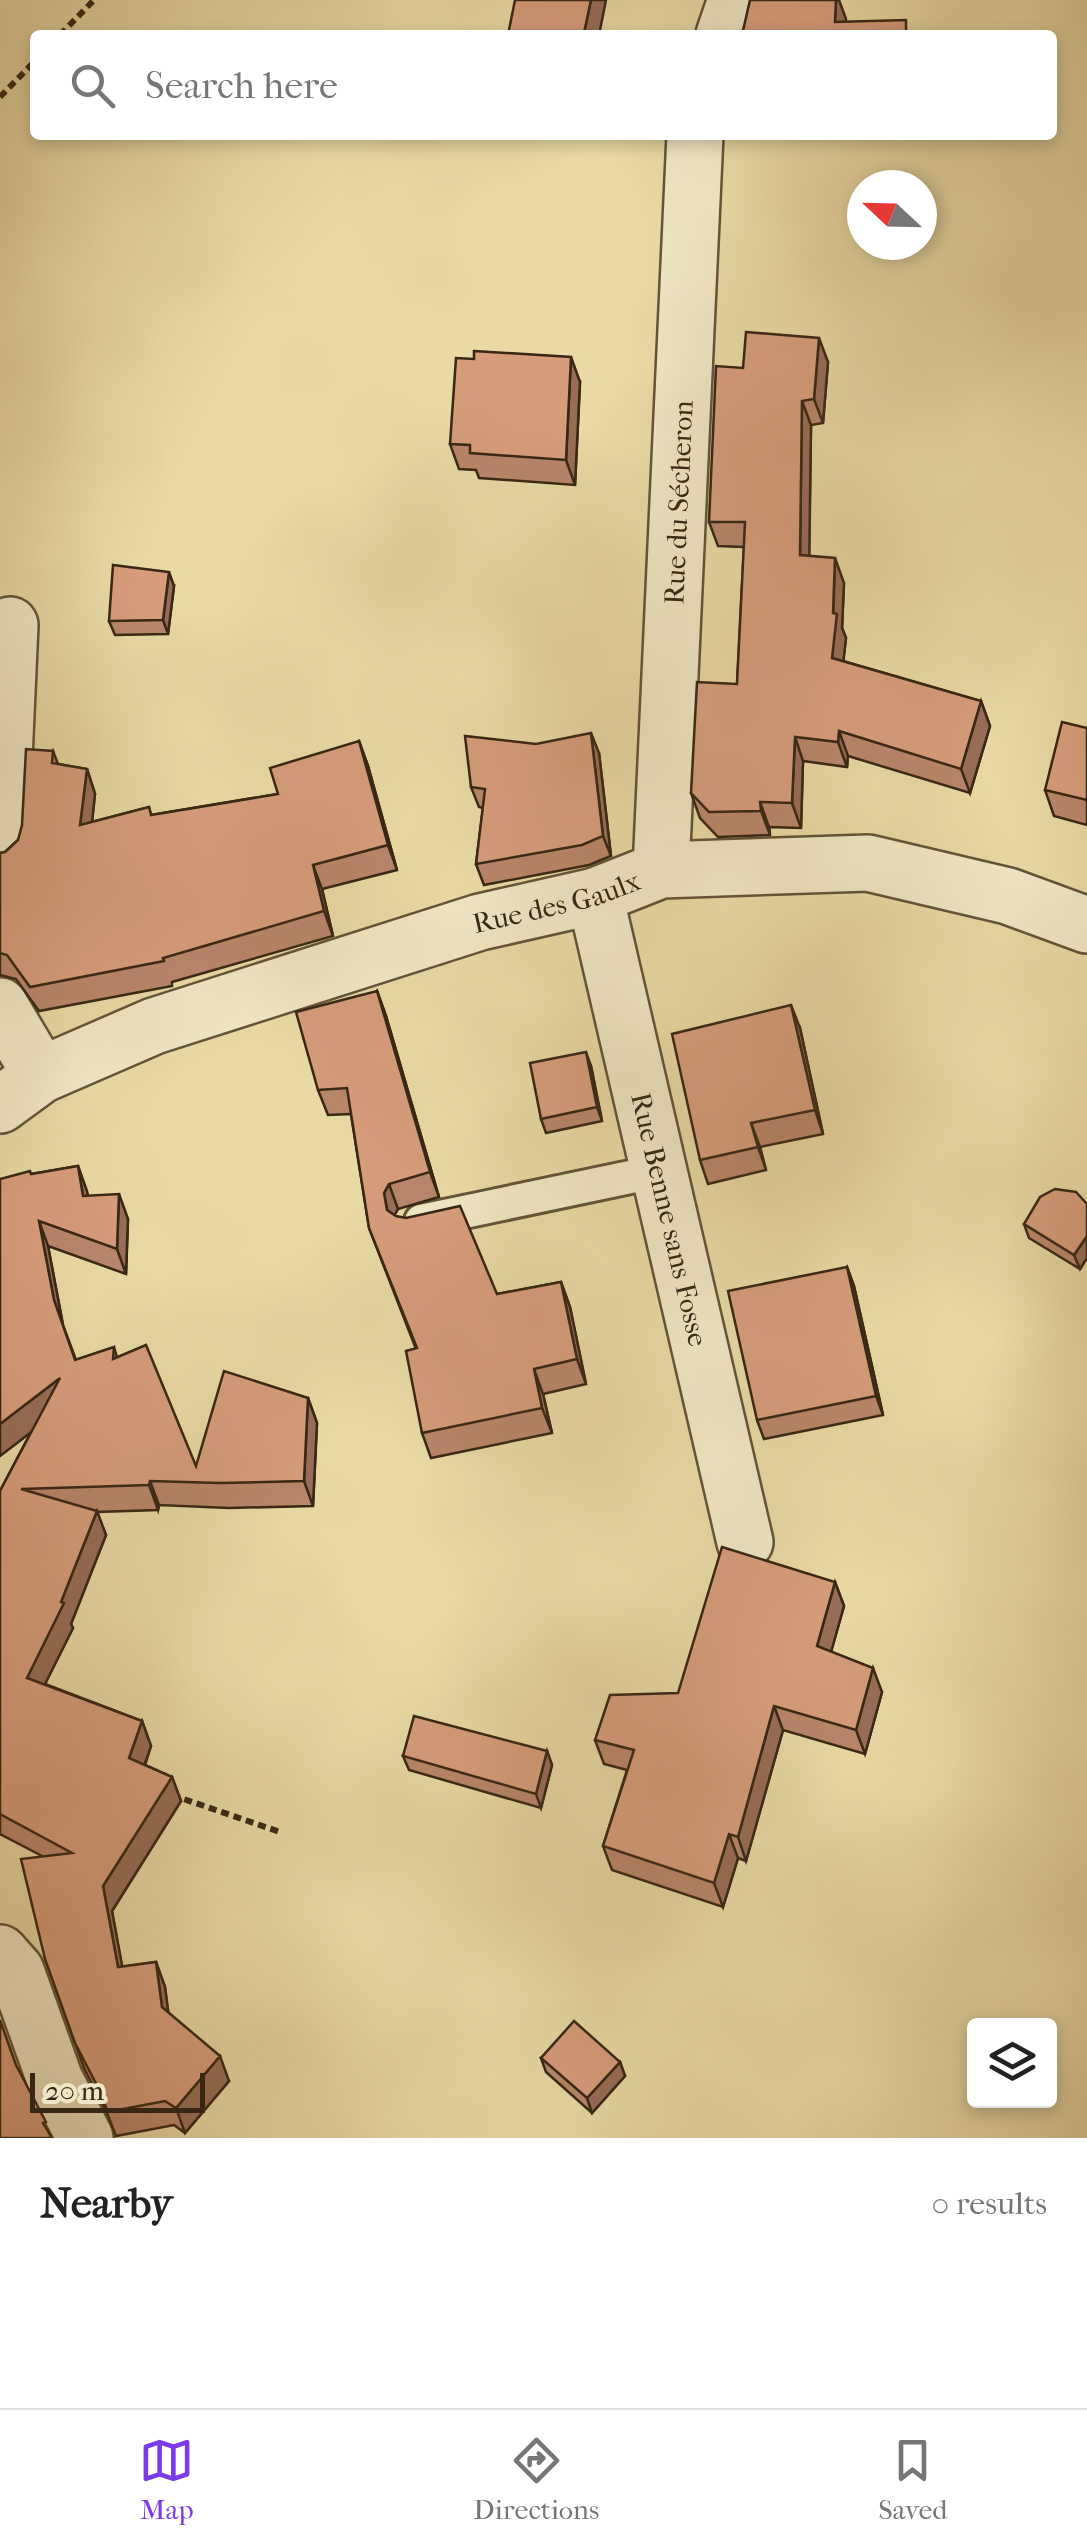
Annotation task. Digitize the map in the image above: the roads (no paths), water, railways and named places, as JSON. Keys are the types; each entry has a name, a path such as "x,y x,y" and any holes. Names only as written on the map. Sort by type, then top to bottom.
{"street":[{"path":"726,30 736,0"},
{"name":"Rue du Sécheron","path":"661,870 695,140"},
{"path":"0,848 10,624"},
{"name":"Rue des Gaulx","path":"3,1016 21,1090 154,1026 480,922 595,896 661,870 868,863 1008,896 1087,924"},
{"name":"Rue Benne sans Fosse","path":"595,896 744,1542"},
{"path":"0,1953 16,1971 55,2080 85,2138"}],"lane":[{"path":"412,1223 658,1170"}]}
